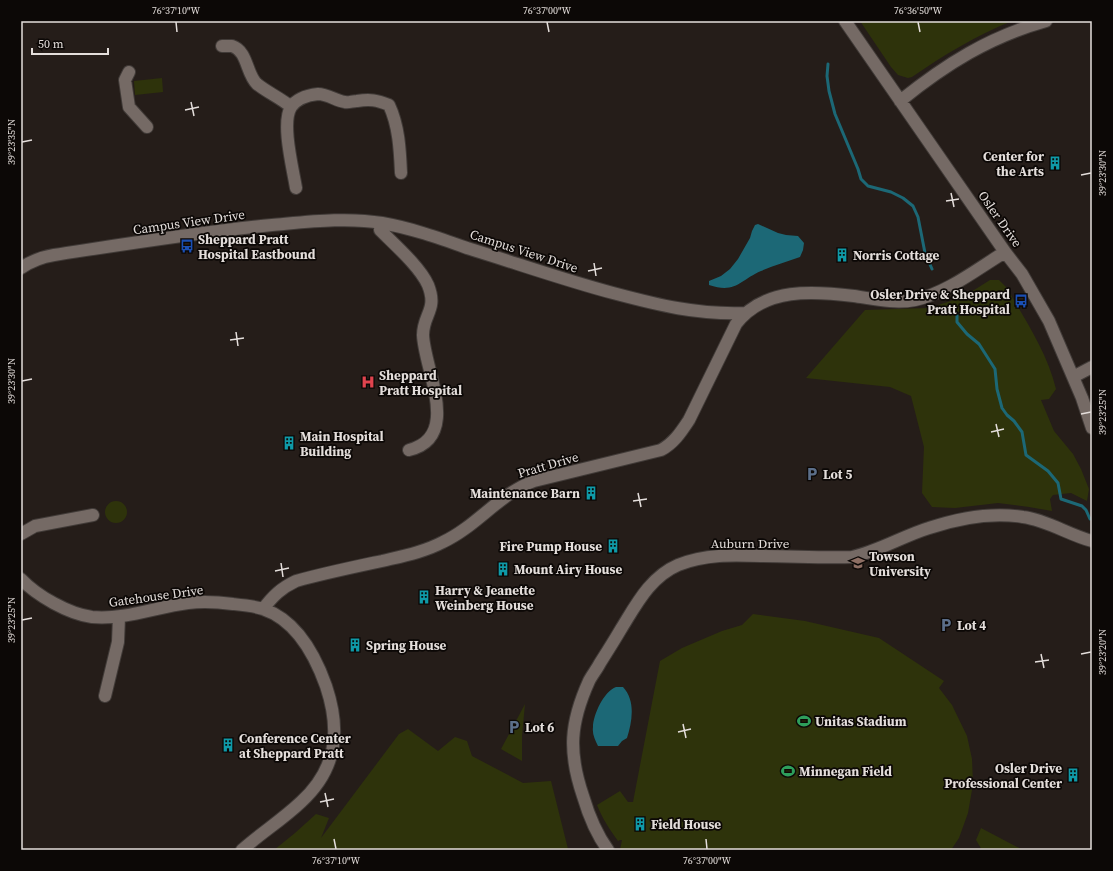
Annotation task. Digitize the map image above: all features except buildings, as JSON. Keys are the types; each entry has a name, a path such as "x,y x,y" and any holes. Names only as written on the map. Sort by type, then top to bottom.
{"street":[{"name":"Osler Drive","path":"845,21 1005,252 1022,274 1049,321 1073,377 1092,428"},
{"path":"900,101 939,71 980,47 1005,35 1046,21"},
{"path":"222,46 232,46 239,51 243,55 256,83 291,106"},
{"path":"129,72 125,80 129,107 147,127"},
{"path":"296,188 287,124 291,106 298,100 307,96 320,94 346,102 368,100 379,101 389,105 394,114 397,127 401,173"},
{"name":"Campus View Drive","path":"21,268 42,257 207,233 310,222 355,221 397,226 592,288 656,304 707,313 726,313 746,312 770,299 792,294 824,293 896,302 914,300 944,290 1005,252"},
{"path":"381,223 380,230 425,278 432,301 423,334 426,356 435,396 437,422 432,435 423,445 409,450"},
{"name":"Pratt Drive","path":"263,609 277,592 286,585 296,581 413,554 445,542 460,533 506,496 524,485 534,481 661,450 669,446 681,433 689,420 736,324 746,312"},
{"path":"1073,377 1092,367"},
{"path":"21,534 35,526 93,515"},
{"name":"Auburn Drive","path":"608,850 598,832 580,788 575,767 573,749 575,722 579,706 590,680 636,604 650,584 666,572 690,560 729,555 852,557 866,554 929,528 960,520 984,516 1006,515 1024,517 1046,523 1078,537 1092,541"},
{"name":"Gatehouse Drive","path":"21,579 49,600 72,611 92,617 119,617 187,603 226,603 263,609 276,615 290,626 303,640 314,658 323,678 330,701 334,719 334,739 331,758 328,768 316,787 300,803 242,850"},
{"path":"105,696 118,642 119,617"}],"green space":[{"path":"860,21 1012,21 973,40 908,78 898,75 891,67"},
{"path":"162,78 163,92 135,95 134,81"},
{"path":"990,280 999,280 1007,288 1035,337 1047,362 1056,389 1049,399 1041,400 1054,431 1073,454 1081,469 1089,489 1087,501 1071,493 1053,495 1050,499 1052,511 998,503 955,508 932,507 922,493 924,447 911,396 890,387 806,378 865,310 929,308 963,297"},
{"path":"112,501 120,501 127,508 127,516 120,523 112,523 105,516 105,508"},
{"name":"Unitas Stadium","path":"753,614 805,621 879,638 944,681 939,688 952,705 967,736 972,759 973,784 968,813 959,838 951,850 620,850 622,840 618,841 615,837 597,805 620,791 628,802 633,802 660,661 682,648 722,631 742,625"},
{"path":"525,704 522,736 522,761 501,749"},
{"path":"408,729 438,751 455,737 467,741 472,756 523,783 551,781 568,849 274,850 316,814 329,818 321,838 399,734"},
{"path":"981,828 1023,850 982,850 976,840"}],"water":[{"path":"758,224 778,233 798,236 804,243 800,257 761,271 732,287 726,288 709,285 709,281 721,276 730,269 738,259 750,238 755,225"},
{"path":"616,687 623,687 630,699 632,712 627,738 618,746 598,746 593,732 593,722 603,698 607,693"}],"waterway":[{"path":"828,64 827,76 829,91 835,114 861,179 868,186 891,192 903,198 913,206 918,217 925,253 932,269"},
{"path":"957,313 957,322 967,334 979,344 995,369 997,389 1002,408 1022,432 1026,455 1048,471 1058,483 1061,499 1082,506 1086,510 1090,519"}],"place":[{"name":"Center for the Arts","path":"1055,163"},
{"name":"Sheppard Pratt Hospital Eastbound","path":"187,246"},
{"name":"Norris Cottage","path":"842,255"},
{"name":"Osler Drive & Sheppard Pratt Hospital","path":"1021,301"},
{"name":"Sheppard Pratt Hospital","path":"368,382"},
{"name":"Main Hospital Building","path":"289,443"},
{"name":"Lot 5","path":"812,474"},
{"name":"Maintenance Barn","path":"591,493"},
{"name":"Fire Pump House","path":"613,546"},
{"name":"Towson University","path":"858,563"},
{"name":"Mount Airy House","path":"503,569"},
{"name":"Harry & Jeanette Weinberg House","path":"424,597"},
{"name":"Lot 4","path":"946,625"},
{"name":"Spring House","path":"355,645"},
{"name":"Unitas Stadium","path":"804,721"},
{"name":"Lot 6","path":"514,727"},
{"name":"Conference Center at Sheppard Pratt","path":"228,745"},
{"name":"Minnegan Field","path":"788,771"},
{"name":"Osler Drive Professional Center","path":"1073,775"},
{"name":"Field House","path":"640,824"}]}
